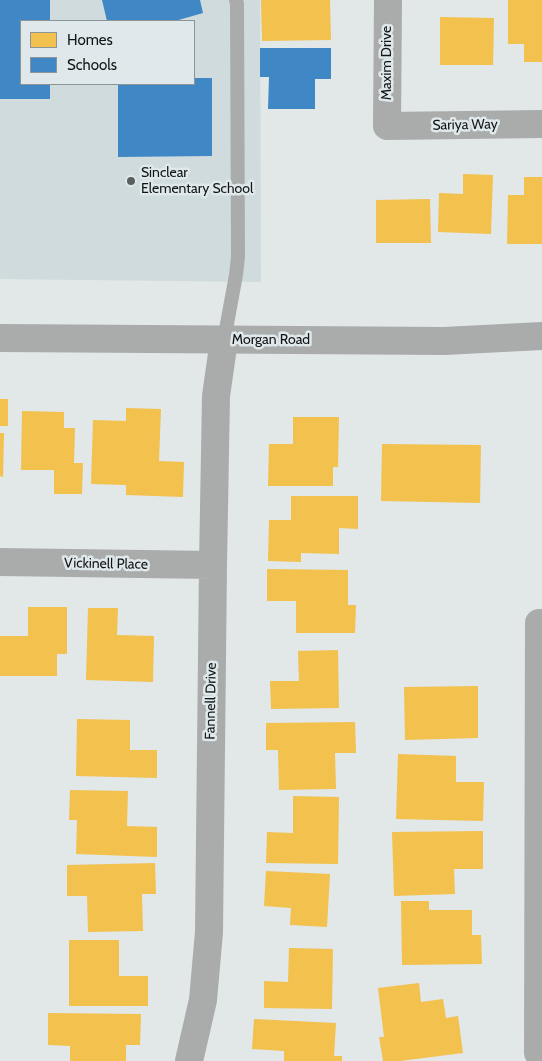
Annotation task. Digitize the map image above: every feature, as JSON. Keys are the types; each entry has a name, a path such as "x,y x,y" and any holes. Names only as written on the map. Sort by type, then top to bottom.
{"street":[{"name":"Maxim Drive","path":"387,126 388,0"},
{"name":"Sariya Way","path":"387,126 542,124"},
{"name":"Morgan Road","path":"0,338 444,341 542,336"},
{"name":"Fannell Drive","path":"190,1061 203,1000 209,932 216,396 224,340"},
{"name":"Vickinell Place","path":"0,562 213,565"},
{"path":"540,623 540,1053"}],"lane":[{"path":"224,340 238,257 236,0"}],"shaded area":[{"name":"Sinclear Elementary School","path":"0,0 260,0 261,282 0,279"}],"building: Homes":[{"path":"261,0 330,0 331,40 262,41"},
{"path":"508,0 542,0 542,62 524,62 524,44 508,44"},
{"path":"440,17 494,18 493,65 440,65"},
{"path":"463,174 493,175 491,234 438,232 439,193 463,194"},
{"path":"524,177 542,177 542,244 507,244 508,195 524,195"},
{"path":"430,199 431,243 376,243 376,200"},
{"path":"0,399 8,399 8,426 0,426"},
{"path":"126,408 161,409 159,461 184,462 183,497 126,495 126,485 91,484 93,420 126,421"},
{"path":"22,411 64,412 64,428 75,428 74,463 83,463 82,494 54,494 54,470 21,470"},
{"path":"293,417 339,417 338,467 333,467 333,486 268,486 269,444 293,444"},
{"path":"0,433 4,433 3,477 0,476"},
{"path":"382,444 481,445 480,503 381,501"},
{"path":"291,496 358,496 358,529 339,528 339,554 301,553 301,562 268,561 269,520 291,520"},
{"path":"267,569 348,570 348,605 356,605 355,633 296,633 296,601 267,601"},
{"path":"28,607 67,607 67,654 57,654 57,676 0,676 0,636 28,636"},
{"path":"88,608 118,608 117,635 154,636 153,682 86,680"},
{"path":"338,650 339,708 271,709 270,681 299,681 298,651"},
{"path":"478,686 478,738 405,740 404,687"},
{"path":"77,719 130,720 130,750 157,750 157,778 76,776"},
{"path":"355,722 356,753 335,753 336,789 279,790 278,750 266,750 266,723"},
{"path":"398,754 456,756 456,782 484,782 483,821 396,819"},
{"path":"70,790 128,791 127,826 157,827 157,857 76,854 77,820 69,820"},
{"path":"293,796 339,797 338,864 266,863 267,832 293,833"},
{"path":"483,831 483,869 454,869 455,894 394,896 392,832"},
{"path":"155,863 156,894 142,894 143,931 88,932 87,896 67,896 67,865"},
{"path":"266,871 330,874 327,927 290,925 291,908 264,906"},
{"path":"401,901 429,901 429,910 472,910 472,935 481,935 482,964 402,965"},
{"path":"69,940 119,940 119,976 148,976 148,1006 69,1006"},
{"path":"289,948 333,949 332,1009 264,1008 264,981 288,982"},
{"path":"419,983 421,1002 443,999 446,1018 458,1016 463,1053 400,1061 383,1061 379,1037 384,1037 378,988"},
{"path":"48,1013 141,1014 140,1045 126,1045 126,1061 70,1061 70,1046 48,1045"},
{"path":"254,1019 336,1023 334,1056 342,1056 342,1061 284,1061 284,1051 252,1049"}],"building: Schools":[{"path":"0,0 50,0 50,20 20,20 20,85 50,85 50,99 0,99"},
{"path":"102,0 200,0 203,13 178,20 107,20"},
{"path":"260,48 331,48 331,79 315,79 315,109 268,109 269,77 260,77"},
{"path":"195,78 212,78 212,156 118,157 118,85 195,85"}],"place":[{"name":"Sinclear Elementary School","path":"131,181"}]}
